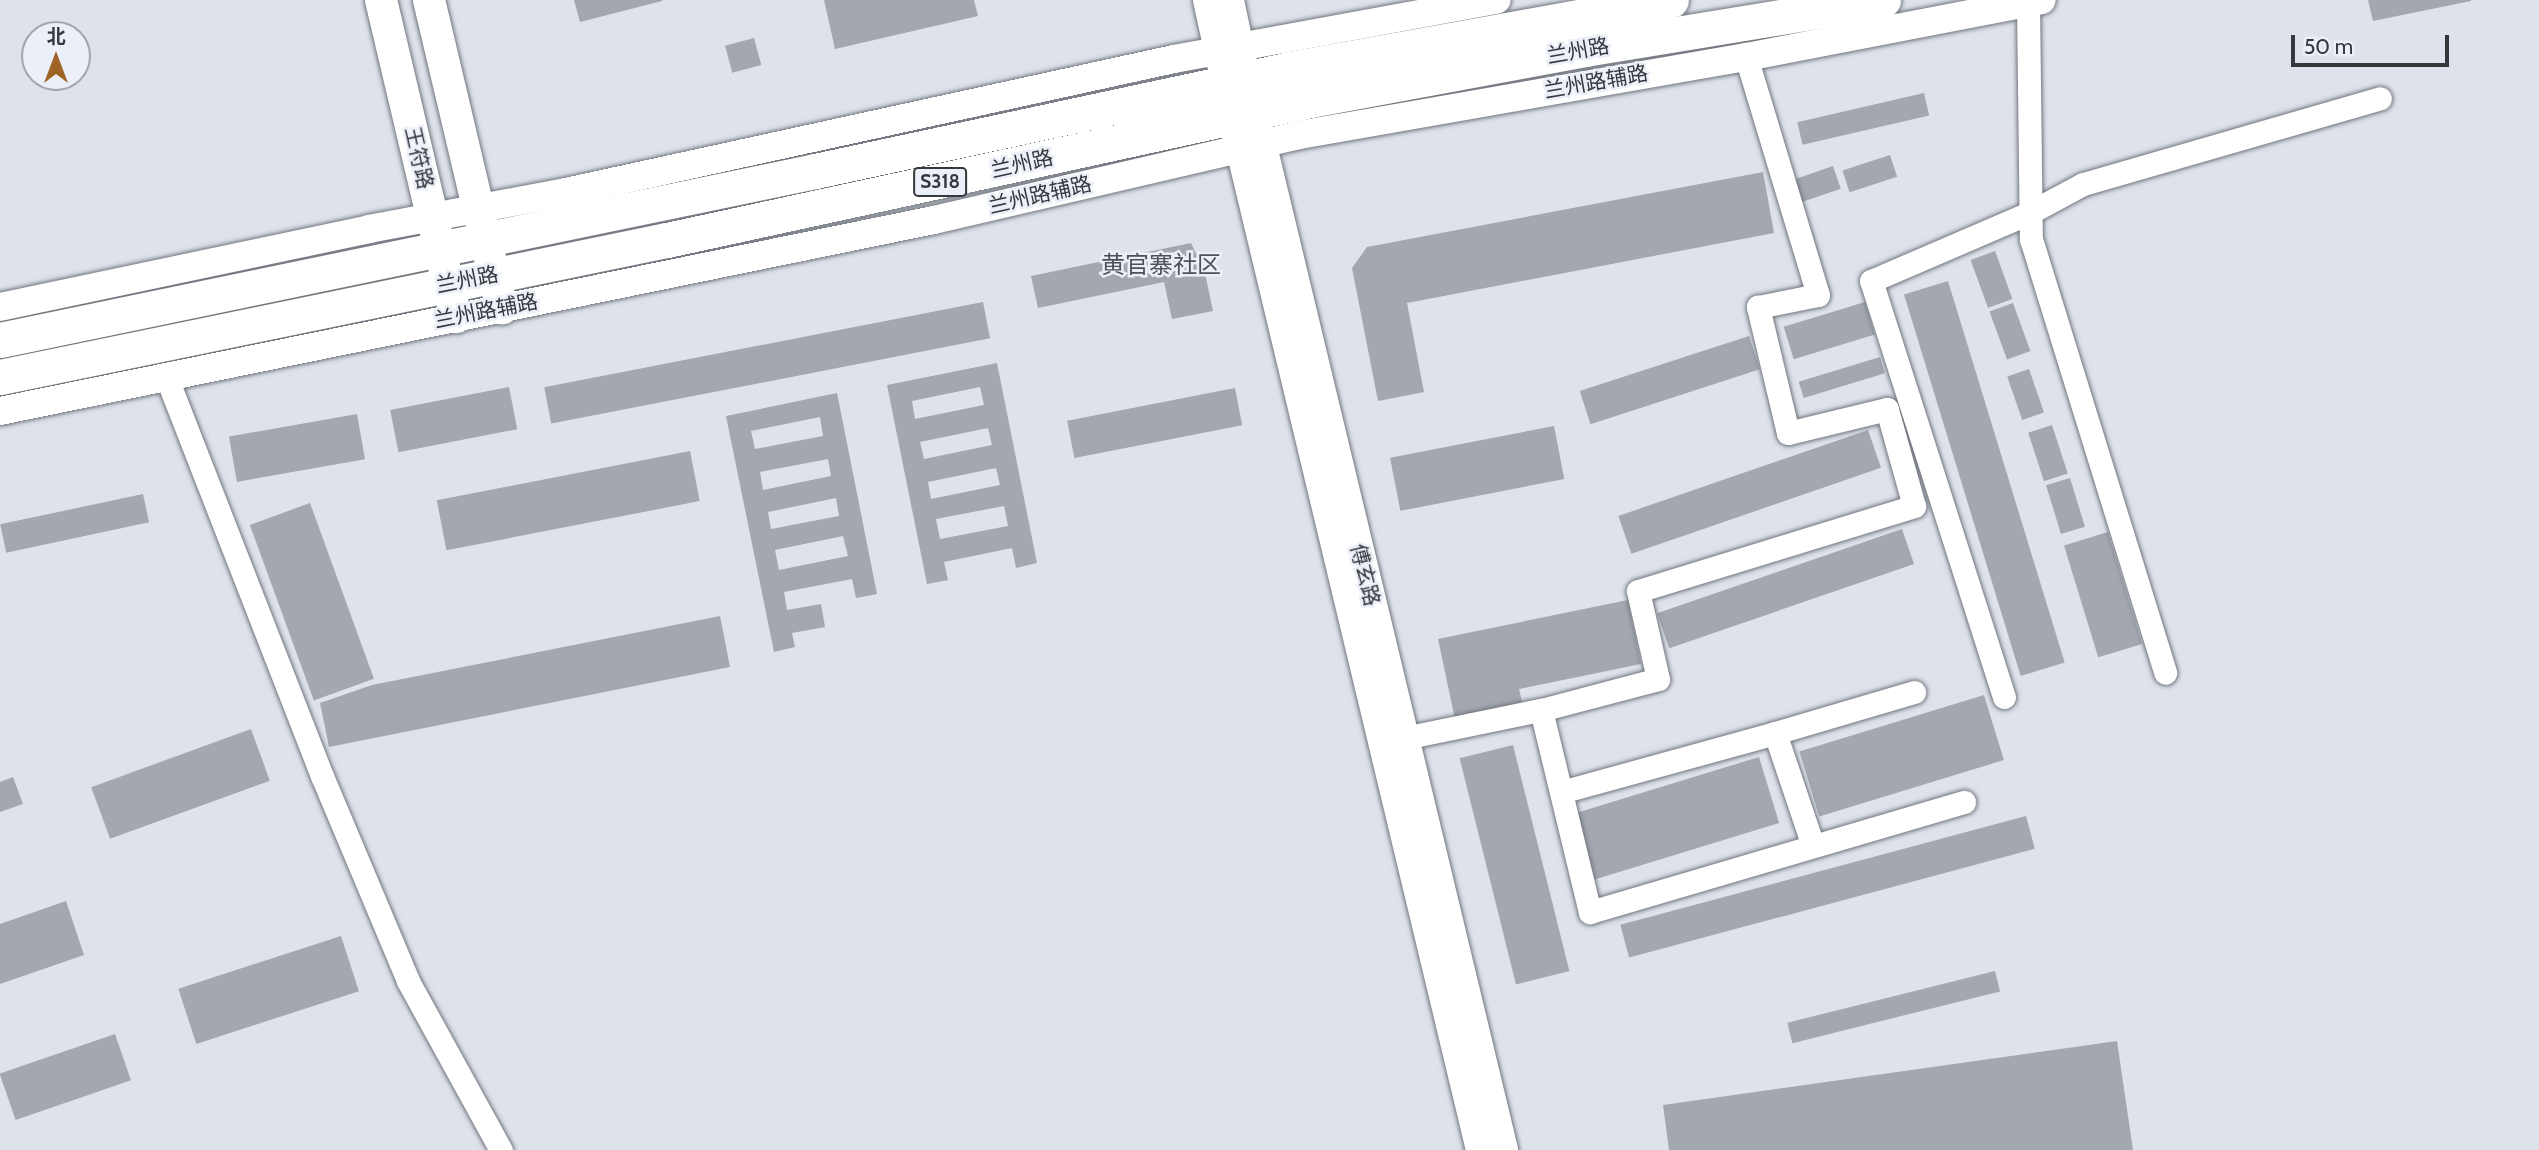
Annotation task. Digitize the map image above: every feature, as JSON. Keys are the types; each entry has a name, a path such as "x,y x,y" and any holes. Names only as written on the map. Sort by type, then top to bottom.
{"main road":[{"name":"王符路","path":"381,0 456,317"},
{"path":"429,0 502,308"},
{"name":"兰州路","path":"0,341 436,234 1232,64 1671,0"},
{"name":"兰州路","path":"0,377 667,240 1247,130 1585,49 1883,0"}],"street":[{"name":"傅玄路","path":"1207,0 1232,64 1480,1150"},
{"name":"傅玄路","path":"1230,0 1232,64"},
{"path":"1232,64 1497,0"},
{"path":"2035,1 2029,213 2031,239 2165,673"},
{"name":"兰州路辅路","path":"0,411 934,220 1247,130 1405,115 1746,57 2035,1"},
{"path":"1404,738 1541,710 1658,679 1638,591 1914,506 1887,409 1788,433 1758,307 1818,295 1746,57"},
{"path":"2004,697 1871,281 2029,213 2083,184 2380,98"},
{"name":"傅玄路","path":"1247,130 1404,738 1504,1150"},
{"path":"0,307 436,234"},
{"path":"166,376 322,776 408,981 501,1150"},
{"path":"1561,792 1914,692"},
{"path":"1541,710 1590,912 1964,802"},
{"path":"1775,733 1813,846"}],"building":[{"path":"574,0 662,0 662,1 580,22"},
{"path":"824,0 974,0 978,16 835,49"},
{"path":"2368,0 2471,0 2471,1 2373,21"},
{"path":"754,38 761,65 732,73 725,46"},
{"path":"1924,93 1929,115 1803,145 1797,122"},
{"path":"1890,155 1897,177 1850,192 1842,170"},
{"path":"1833,166 1841,189 1801,202 1793,180"},
{"path":"1763,172 1774,233 1407,303 1424,392 1378,401 1352,268 1367,247"},
{"path":"1191,243 1205,273 1213,311 1172,319 1164,282 1038,308 1031,276"},
{"path":"1995,251 2012,299 1988,308 1971,260"},
{"path":"1948,281 2065,663 2021,676 1904,294"},
{"path":"983,302 990,338 551,424 544,387"},
{"path":"1865,302 1875,335 1794,359 1784,327"},
{"path":"2013,303 2030,351 2007,359 1990,312"},
{"path":"1749,336 1760,369 1591,424 1580,391"},
{"path":"1880,357 1885,373 1804,398 1799,382"},
{"path":"997,363 1037,563 1016,568 1012,548 944,562 948,580 927,584 887,385","holes":["980,387 984,405 915,419 912,401","988,428 992,445 924,459 920,442","996,468 1000,485 931,499 928,482","1004,506 1008,526 940,539 936,519"]},
{"path":"2029,369 2044,412 2022,420 2007,376"},
{"path":"509,387 517,429 398,452 390,410"},
{"path":"1235,388 1242,425 1074,458 1067,421"},
{"path":"837,393 877,594 856,598 852,579 784,592 787,610 821,604 825,627 792,633 795,647 774,652 726,416","holes":["820,417 823,436 755,449 751,431","828,459 831,476 763,490 760,472","836,498 839,516 771,529 768,512","843,536 848,556 779,570 775,550"]},
{"path":"357,414 365,459 237,482 229,437"},
{"path":"2052,425 2068,474 2044,481 2028,433"},
{"path":"1554,426 1564,479 1400,511 1390,458"},
{"path":"1868,430 1881,468 1631,554 1618,516"},
{"path":"690,451 700,501 446,550 437,500"},
{"path":"2070,478 2085,527 2061,534 2046,485"},
{"path":"143,494 149,522 6,553 0,524"},
{"path":"310,503 374,679 314,701 250,525"},
{"path":"1902,529 1914,564 1669,648 1657,613"},
{"path":"2108,532 2142,644 2098,657 2064,545"},
{"path":"1628,600 1641,664 1519,689 1524,710 1456,724 1438,639"},
{"path":"720,616 730,667 329,747 320,703 372,685"},
{"path":"1984,695 2004,760 1819,816 1799,751"},
{"path":"251,729 270,781 110,839 91,787"},
{"path":"1513,745 1569,971 1516,984 1460,758"},
{"path":"1759,757 1779,823 1595,879 1574,813"},
{"path":"13,777 23,804 0,812 0,782"},
{"path":"2026,816 2035,849 1629,958 1620,925"},
{"path":"66,901 84,955 0,984 0,924"},
{"path":"341,936 359,991 196,1044 178,989"},
{"path":"1995,971 2000,991 1792,1043 1787,1023"},
{"path":"115,1034 131,1080 16,1120 0,1074"},
{"path":"2117,1041 2133,1150 1669,1150 1663,1105"}],"district":[{"name":"黄官寨社区","path":"1161,265"}]}
